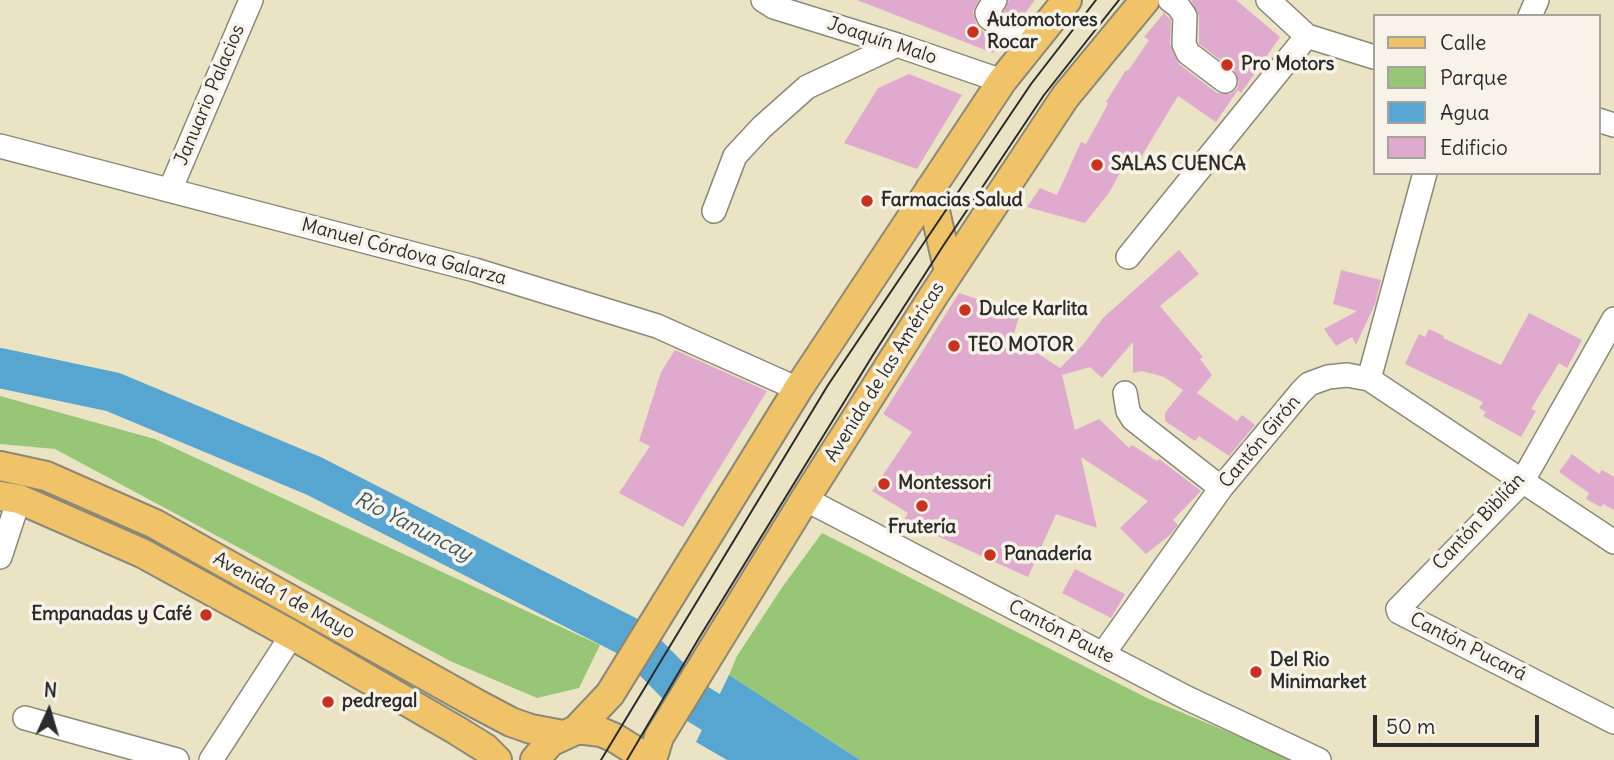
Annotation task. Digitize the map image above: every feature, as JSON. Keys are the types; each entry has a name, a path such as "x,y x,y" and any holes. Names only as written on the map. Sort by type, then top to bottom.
{"main road":[{"path":"535,760 550,742 570,733 610,694 798,389 930,188 1002,81 1067,0"},
{"name":"Avenida de las Américas","path":"656,749 805,499 921,335 949,272 1065,97 1145,0"},
{"path":"930,188 949,272"},
{"name":"Avenida 1 de Mayo","path":"0,466 46,476 155,524 511,722 531,729 570,733"},
{"name":"Avenida 1 de Mayo","path":"9,497 142,553 292,635 456,730 485,748 497,760"},
{"path":"570,733 601,732 634,750 642,760"}],"street":[{"name":"Januario Palacios","path":"170,190 251,0"},
{"name":"Joaquín Malo","path":"763,0 774,8 897,45 1002,81"},
{"path":"995,0 987,13 989,18 1030,45"},
{"path":"1170,0 1185,16 1184,44 1188,53 1225,81"},
{"path":"1268,0 1307,36 1372,56"},
{"path":"1128,257 1307,36"},
{"path":"714,211 735,156 762,127 807,88 897,45"},
{"name":"Manuel Córdova Galarza","path":"0,146 475,270 657,326 798,389"},
{"path":"1369,379 1424,175"},
{"name":"Cantón Biblián","path":"1398,609 1522,482 1614,319"},
{"name":"Cantón Girón","path":"1103,654 1222,488 1309,384 1332,376 1347,375 1369,379 1614,541"},
{"path":"1125,393 1128,411 1133,419 1222,488"},
{"path":"0,557 9,497"},
{"name":"Cantón Paute","path":"805,499 1187,698 1319,760"},
{"name":"Cantón Pucará","path":"1398,609 1399,612 1614,722"},
{"path":"211,760 292,635"},
{"path":"25,718 177,760"}],"green space":[{"path":"0,396 155,439 600,645 579,688 537,698 450,661 55,449 0,444"},
{"path":"822,533 1147,698 1296,760 860,760 729,675 737,656"}],"water":[{"path":"729,675 860,760 727,760 696,742"}],"building":[{"name":"Automotores Rocar","path":"857,0 979,0 973,11 976,23 981,30 1001,43 993,53"},
{"path":"1009,0 1035,0 1019,21 1004,11"},
{"path":"1191,0 1236,0 1280,37 1241,93 1238,90 1216,122 1178,96 1135,167 1126,162 1109,193 1085,223 1027,207 1040,188 1057,195 1081,142 1086,144 1108,104 1106,102 1149,40 1144,37 1164,13 1171,20 1170,44 1179,64 1217,93 1230,94 1236,90 1239,82 1234,70 1199,44 1199,16"},
{"path":"909,74 962,95 917,169 844,143 878,88"},
{"path":"1179,250 1199,274 1160,306 1203,357 1200,359 1212,375 1197,393 1237,421 1242,415 1255,425 1229,456 1199,436 1195,441 1165,421 1165,413 1183,390 1164,377 1142,371 1133,373 1133,342 1102,378 1090,367 1062,375 1075,430 1099,419 1129,448 1132,445 1157,461 1159,459 1201,491 1173,520 1178,525 1171,534 1146,554 1120,528 1148,501 1081,457 1097,528 1056,514 1028,577 924,530 920,536 900,526 908,513 872,491 912,432 883,414 959,293 1020,313 1013,337 1060,368 1083,345 1103,318"},
{"path":"1341,270 1381,280 1375,304 1356,345 1352,337 1336,346 1324,329 1357,311 1333,304"},
{"path":"1529,313 1582,340 1567,368 1559,363 1531,409 1536,411 1521,437 1483,416 1486,412 1479,408 1483,402 1405,364 1419,334 1425,337 1429,329 1501,365"},
{"path":"675,350 767,391 683,527 619,493 650,446 639,441 661,372"},
{"path":"1572,454 1599,474 1602,470 1614,477 1614,510 1586,499 1589,493 1559,472"},
{"path":"1075,569 1125,594 1111,618 1062,593"}],"waterway":[{"name":"Río Yanuncay","path":"0,368 113,392 314,476 631,638 693,701 788,760"}],"tram line":[{"path":"601,760 828,385 1031,84 1096,0"},
{"path":"627,760 699,638 943,246 1044,95 1119,0"}],"place":[{"name":"Automotores Rocar","path":"973,32"},
{"name":"Pro Motors","path":"1227,65"},
{"name":"SALAS CUENCA","path":"1097,165"},
{"name":"Farmacias Salud","path":"867,201"},
{"name":"Dulce Karlita","path":"965,310"},
{"name":"TEO MOTOR","path":"954,346"},
{"name":"Montessori","path":"884,484"},
{"name":"Frutería","path":"922,506"},
{"name":"Panadería","path":"990,555"},
{"name":"Empanadas y Café","path":"206,615"},
{"name":"Del Rio Minimarket","path":"1256,672"},
{"name":"pedregal","path":"328,702"}]}
